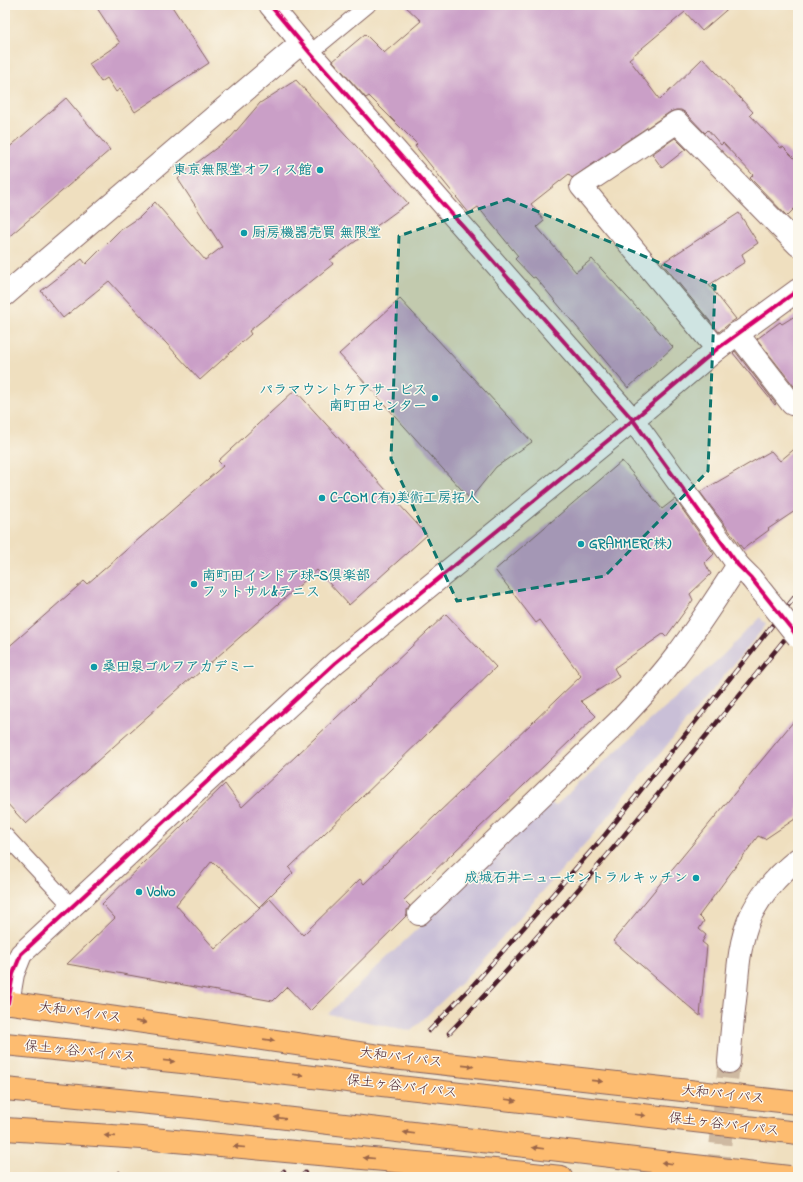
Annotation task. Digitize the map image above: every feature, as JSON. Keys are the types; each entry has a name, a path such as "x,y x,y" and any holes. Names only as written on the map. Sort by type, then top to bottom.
{"highway":[{"name":"大和バイパス","path":"6,1002 393,1058 798,1103"},
{"name":"保土ヶ谷バイパス","path":"5,1044 192,1063 798,1133"},
{"path":"5,1089 190,1107 789,1177"},
{"path":"5,1129 142,1138 481,1168 561,1177"}],"street":[{"path":"270,5 305,48 633,420 744,571 798,637"},
{"path":"5,295 305,48"},
{"path":"717,349 581,186 677,122 798,245"},
{"path":"6,1002 13,974 21,954 335,663 633,420 717,349 798,290"},
{"path":"738,333 792,404"},
{"path":"419,914 619,721 676,657 708,611 744,571"},
{"path":"728,1062 742,941 751,915 768,888 798,859"}],"lane":[{"path":"305,48 368,5"},
{"path":"5,835 72,907"}],"path":[{"path":"115,1177 120,1172"}],"highlighted area":[{"path":"508,199 715,286 708,471 605,576 457,601 391,459 399,236"}],"shaded area":[{"path":"760,617 766,625 598,829 466,978 411,1031 328,1014 550,802 555,806 722,656"}],"building":[{"path":"95,5 171,5 209,63 135,112 120,89 116,92 107,78 101,82 89,64 120,43"},
{"path":"404,5 732,5 702,31 685,12 629,59 660,100 703,58 753,112 750,115 781,148 783,147 798,162 798,205 787,216 750,178 753,175 723,143 721,145 708,130 705,133 686,113 681,110 670,112 572,178 569,174 531,204 544,221 537,227 576,272 592,259 673,347 628,388 535,277 533,278 515,259 518,256 478,207 469,213 415,146 417,144 369,96 366,98 333,61 365,34 384,53 421,21"},
{"path":"296,80 408,203 330,260 333,264 249,331 251,334 200,380 109,281 63,318 41,291 82,259 86,264 119,231 140,217 155,202 205,260 222,247 178,179 186,171 231,137 260,103"},
{"path":"66,98 110,150 5,240 5,151"},
{"path":"675,138 686,149 662,168 652,154"},
{"path":"739,213 758,243 742,254 745,262 709,285 736,319 719,332 662,263"},
{"name":"パラマウントケアサービス 南町田センター","path":"400,299 532,442 496,467 470,499 339,354"},
{"path":"798,314 797,390 757,339 780,322 782,324"},
{"path":"735,351 776,404 775,405 733,353"},
{"path":"295,390 427,535 349,605 317,570 193,678 192,677 26,824 5,801 5,650 84,581 87,584 223,466 218,461"},
{"path":"798,446 798,509 768,529 769,530 743,549 700,492 771,451 780,461"},
{"path":"622,461 662,509 675,499 714,554 705,563 711,574 690,594 693,600 666,637 663,634 614,668 619,677 581,701 596,716 404,900 410,906 407,910 407,915 310,1011 287,987 273,1001 67,964 115,918 102,904 225,784 242,807 446,614 496,667 289,868 293,873 259,907 212,861 176,905 215,949 270,899 303,935 360,879 364,884 581,676 540,620 536,623 495,570"},
{"name":"成城石井ニューセントラルキッチン","path":"798,716 798,817 765,839 758,836 699,916 704,921 699,929 706,935 702,942 707,946 700,1016 613,941"}],"tunnel":[{"path":"717,1177 729,1062"}],"railway":[{"path":"429,1031 474,984 605,835 798,593"},
{"path":"449,1033 495,984 584,883 798,623"},
{"path":"278,1177 284,1171"},
{"path":"301,1177 305,1173"}],"cycle path":[{"path":"270,5 310,53 633,420 738,565 751,578 798,637"},
{"path":"8,1003 13,974 21,954 335,663 633,420 717,349 798,290"}],"place":[{"name":"東京無限堂オフィス館","path":"320,170"},
{"name":"厨房機器売買 無限堂","path":"244,233"},
{"name":"パラマウントケアサービス 南町田センター","path":"435,398"},
{"name":"C-COM (有)美術工房拓人","path":"322,498"},
{"name":"GRAMMER(株)","path":"581,544"},
{"name":"南町田インドア球-S倶楽部 フットサル&テニス","path":"194,584"},
{"name":"桑田泉ゴルフアカデミー","path":"94,667"},
{"name":"成城石井ニューセントラルキッチン","path":"696,878"},
{"name":"Volvo","path":"139,892"}]}
